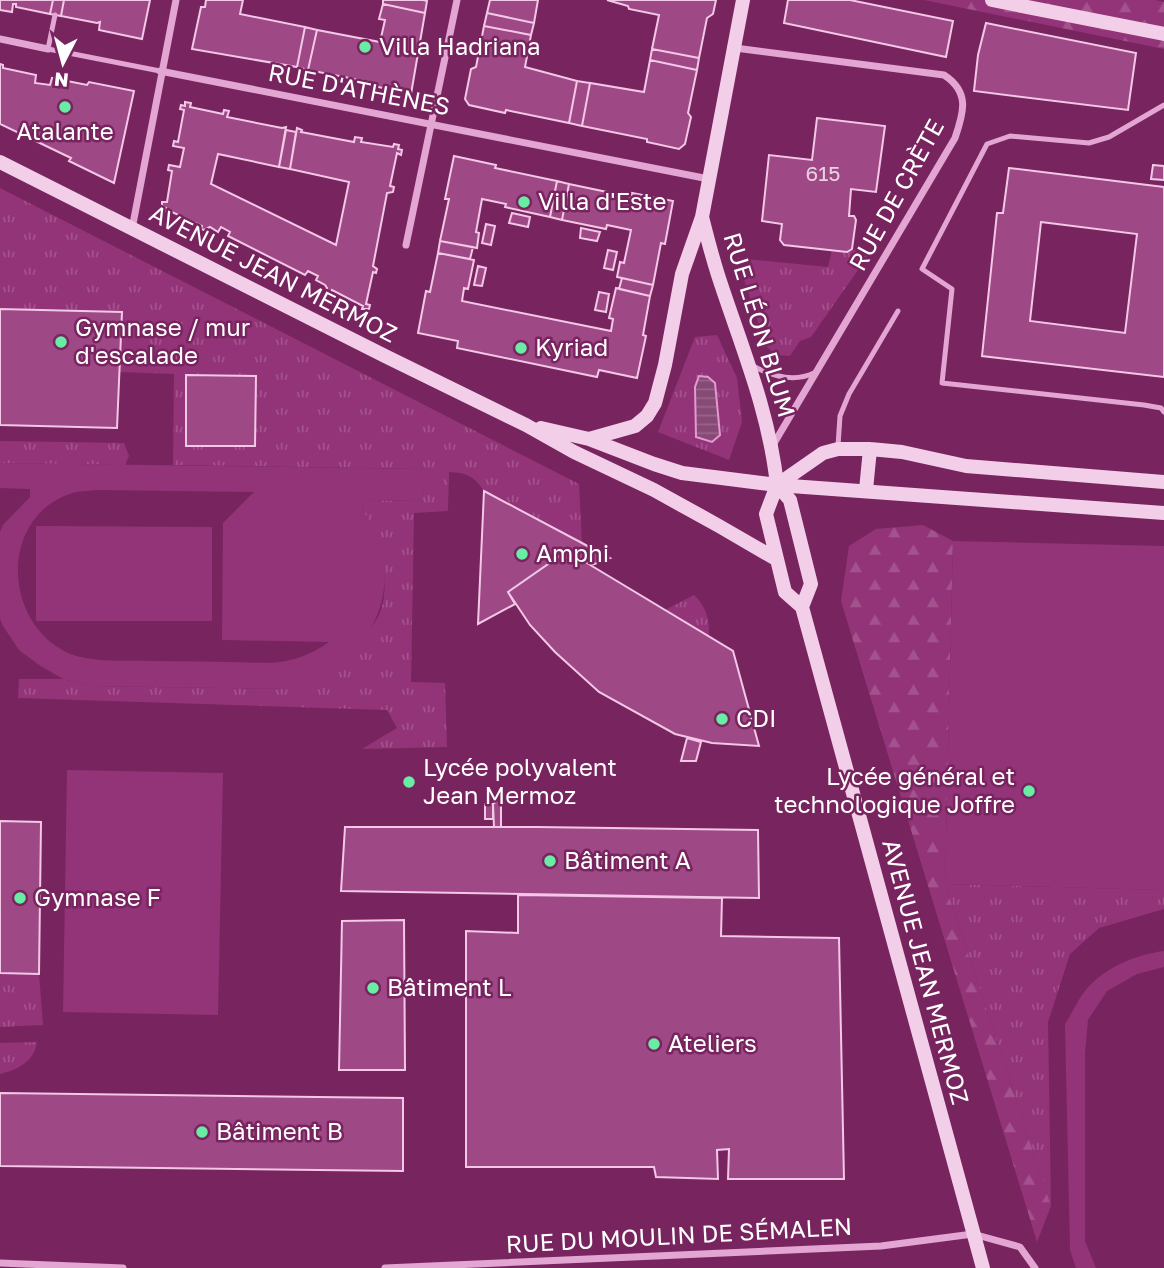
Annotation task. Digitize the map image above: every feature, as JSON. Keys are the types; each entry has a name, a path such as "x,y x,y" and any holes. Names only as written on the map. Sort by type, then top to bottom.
{"main road":[{"name":"RUE LÉON BLUM","path":"589,439 635,426 647,416 655,403 682,274 702,217 743,0"},
{"path":"992,0 1027,3 1164,34"},
{"name":"AVENUE JEAN MERMOZ","path":"0,162 526,425 574,452 653,490 776,559"},
{"name":"RUE LÉON BLUM","path":"702,217 718,274 750,364 773,445 777,485"},
{"name":"AVENUE JEAN MERMOZ","path":"526,425 589,439 682,472 777,485 790,500 811,584 802,607"},
{"path":"777,485 823,453 838,449 902,452 966,466 1164,482"},
{"path":"866,490 870,449"},
{"path":"777,485 1164,513"},
{"name":"AVENUE JEAN MERMOZ","path":"777,485 766,514 776,559 785,592 802,607 983,1268"}],"street":[{"path":"132,230 160,71 176,0"},
{"path":"406,245 457,0"},
{"name":"RUE D'ATHÈNES","path":"0,39 48,49"},
{"name":"RUE DE CRÈTE","path":"734,48 944,75 954,81 961,94 964,113 955,138 773,445"},
{"name":"RUE D'ATHÈNES","path":"160,71 710,179"},
{"path":"973,1234 1020,1247 1035,1268"},
{"name":"RUE DU MOULIN DE SÉMALEN","path":"385,1268 527,1265 881,1246 973,1234"},
{"path":"0,1264 123,1268"}],"lane":[{"path":"48,49 55,15"},
{"name":"RUE D'ATHÈNES","path":"48,49 160,71"},
{"path":"1164,105 1109,137 1089,143 1010,136 987,144 922,269 952,289 942,383 1144,405 1161,408 1164,412"},
{"path":"838,449 840,416 849,394 898,311"},
{"path":"750,364 767,373 783,377 806,377 817,372"}],"green space":[{"path":"924,0 1155,0 1164,2 1164,49"},
{"path":"0,188 579,484 582,543 484,491 477,482 461,473 449,472 448,511 414,513 411,682 445,683 447,747 362,749 397,728 387,710 18,698 19,679 63,679 90,686 289,689 308,683 326,671 367,632 380,613 385,583 383,566 375,534 362,509 364,500 423,501 424,469 173,465 174,374 120,372 122,312 0,309","holes":["186,375 256,376 254,446 186,446"]},
{"path":"832,250 872,250 811,337 800,341 790,356 776,355 766,346 737,258 828,267"},
{"path":"717,335 737,378 742,422 729,460 658,432 695,337"},
{"path":"0,441 124,443 129,456 125,465 0,463"},
{"path":"0,463 425,469 423,501 364,500 362,509 379,542 385,576 379,611 371,628 339,668 289,689 90,686 63,679 39,665 19,650 0,619 0,532 3,525 30,497 30,489 0,488","holes":["97,490 254,492 223,523 222,640 329,642 309,654 271,663 97,660 68,653 46,638 30,617 21,593 18,568 22,543 33,521 51,503 76,492"]},
{"path":"923,525 953,541 945,884 1051,1206 1037,1242 841,601 849,546 876,529"},
{"path":"36,526 212,527 212,621 36,621"},
{"path":"953,541 1164,546 1164,890 945,884"},
{"path":"694,595 706,614 709,636 665,610"},
{"path":"67,770 223,773 218,1015 63,1012"},
{"path":"945,884 1164,890 1164,909 1099,928 1070,954 1048,1022 1051,1206"},
{"path":"1164,951 1164,967 1137,974 1107,991 1088,1020 1085,1054 1085,1241 1096,1268 1076,1268 1070,1250 1065,1024 1082,995 1098,978 1130,960"},
{"path":"0,973 39,974 43,1025 0,1027"},
{"path":"37,1042 32,1055 24,1064 0,1074 0,1043"}],"shaded area":[{"path":"699,376 708,377 715,383 720,435 712,442 696,437 695,387"}],"building":[{"path":"0,0 53,0 50,14 16,7 16,4 13,4 12,12 0,10"},
{"path":"53,0 64,0 61,16 50,14"},
{"path":"64,0 150,0 142,39 99,30 100,22 61,16"},
{"path":"206,0 243,0 240,14 305,27 297,67 192,49 201,7 205,7"},
{"path":"383,0 427,1 425,13 383,4"},
{"path":"490,0 538,0 534,23 487,13"},
{"path":"607,0 716,0 713,14 707,18 699,58 652,49 659,15 629,9 628,6"},
{"path":"788,0 850,0 953,21 946,57 784,23"},
{"name":"Villa Hadriana","path":"383,4 425,13 411,94 369,85 370,82 308,70 317,30 380,42 385,20 379,19"},
{"path":"487,13 534,23 531,35 484,26"},
{"path":"986,23 1136,53 1128,110 974,91 978,55"},
{"path":"484,26 531,35 525,67 577,81 569,123 469,105 465,99 471,69 476,67"},
{"path":"305,27 317,30 308,70 297,67"},
{"path":"652,49 699,58 697,70 650,60"},
{"path":"650,60 697,70 685,144 679,149 647,142 647,139 582,126 590,83 644,92"},
{"name":"Atalante","path":"0,64 3,68 36,75 35,83 50,85 52,78 134,91 114,183 69,161 71,158 0,124"},
{"path":"577,81 590,83 582,126 569,123"},
{"path":"185,102 191,103 190,107 223,114 224,110 229,111 227,117 286,127 279,167 218,154 211,184 336,245 349,182 290,169 297,128 302,130 301,132 354,142 355,137 362,138 361,142 393,147 394,144 399,145 401,155 397,153 390,186 394,187 393,192 387,193 373,266 377,269 376,273 373,272 366,304 370,305 369,309 362,309 363,306 332,290 331,294 326,291 325,285 316,280 318,276 308,271 305,275 228,236 230,232 221,227 218,232 210,227 204,230 201,229 202,226 165,211 162,202 167,202 172,171 168,170 169,165 180,167 184,148 173,146 174,141 178,142 184,110 180,109 181,105 185,106"},
{"path":"817,118 885,126 876,192 851,189 849,216 854,216 856,220 852,249 847,252 784,245 780,240 782,224 762,221 769,155 812,160"},
{"path":"286,130 296,132 290,169 279,167"},
{"name":"Villa d'Este","path":"454,156 557,181 550,217 482,199 476,232 479,233 477,248 440,241"},
{"path":"1153,165 1164,166 1164,180 1151,179"},
{"path":"1009,168 1164,187 1164,377 982,356 997,213 1003,213","holes":["1041,222 1137,234 1125,333 1030,321"]},
{"path":"557,181 569,184 562,220 550,217"},
{"path":"569,184 631,197 632,193 673,201 665,244 661,243 653,285 617,277 620,262 624,263 631,230 607,225 606,229 562,220"},
{"path":"512,213 530,217 528,227 509,223"},
{"path":"486,224 495,226 491,245 482,243"},
{"path":"581,228 600,232 597,241 580,238"},
{"path":"440,241 473,247 470,259 438,253"},
{"path":"608,250 617,252 613,270 604,268"},
{"path":"438,253 474,260 468,289 464,288 462,301 611,331 613,319 609,318 616,288 650,296 643,335 646,336 637,378 599,370 597,377 457,348 458,341 418,333 426,291 430,292"},
{"path":"478,266 486,268 482,286 474,285"},
{"path":"622,278 653,285 650,296 619,289"},
{"path":"599,292 609,294 606,312 595,310"},
{"name":"Gymnase / mur d'escalade","path":"0,309 122,312 117,428 0,425"},
{"path":"186,375 256,376 255,446 186,446"},
{"name":"Amphi","path":"484,491 610,558 592,565 567,551 508,592 515,604 478,624"},
{"path":"567,551 733,651 759,746 712,743 675,734 599,692 555,652 530,625 508,592"},
{"path":"687,738 701,742 696,761 681,761"},
{"path":"501,798 501,827 494,827 493,804"},
{"path":"485,804 493,804 493,819 485,819"},
{"name":"Gymnase F","path":"0,821 41,822 39,974 0,973"},
{"name":"Bâtiment A","path":"345,827 758,830 759,898 341,891"},
{"name":"Ateliers","path":"518,895 722,898 721,936 839,938 844,1179 728,1179 729,1149 717,1150 718,1179 656,1177 654,1167 466,1167 466,931 518,933"},
{"name":"Bâtiment L","path":"404,920 405,1070 339,1070 342,921"},
{"name":"Bâtiment B","path":"0,1093 403,1098 403,1171 0,1166"}],"place":[{"name":"Villa Hadriana","path":"365,47"},
{"name":"Atalante","path":"65,107"},
{"name":"Villa d'Este","path":"524,202"},
{"name":"Gymnase / mur d'escalade","path":"61,342"},
{"name":"Kyriad","path":"521,348"},
{"name":"Amphi","path":"522,554"},
{"name":"CDI","path":"722,719"},
{"name":"Lycée polyvalent Jean Mermoz","path":"409,782"},
{"name":"Lycée général et technologique Joffre","path":"1029,791"},
{"name":"Bâtiment A","path":"550,861"},
{"name":"Gymnase F","path":"20,898"},
{"name":"Bâtiment L","path":"373,988"},
{"name":"Ateliers","path":"654,1044"},
{"name":"Bâtiment B","path":"202,1132"}]}
